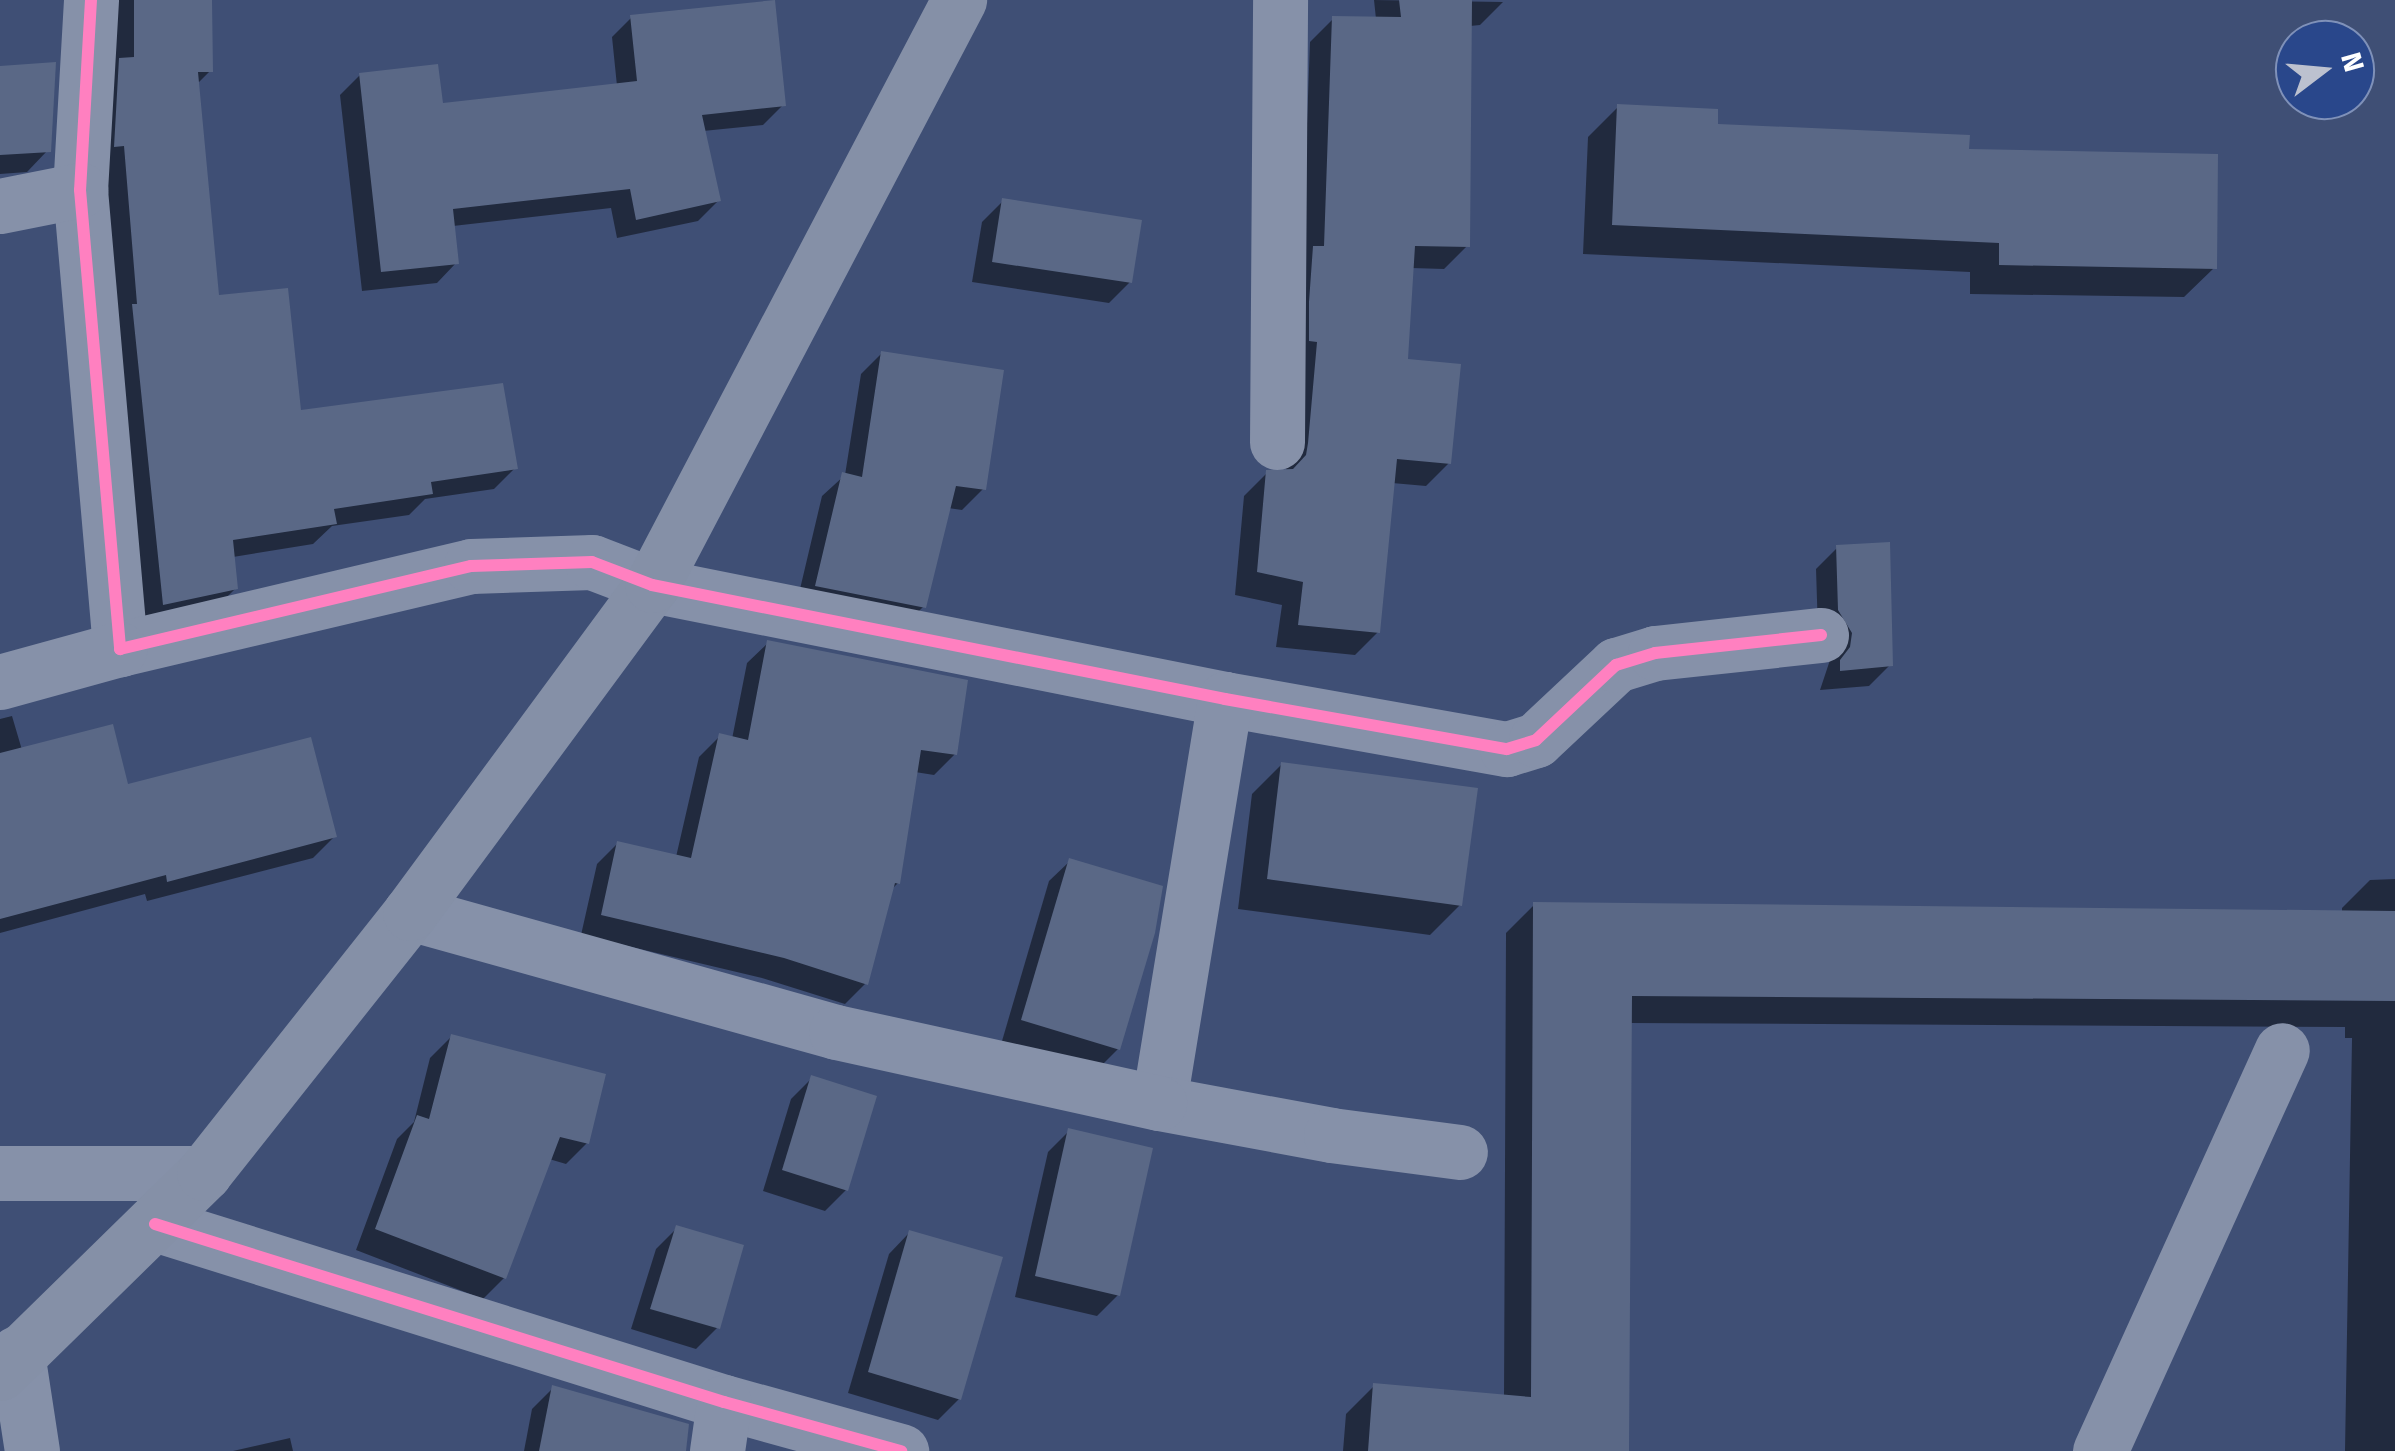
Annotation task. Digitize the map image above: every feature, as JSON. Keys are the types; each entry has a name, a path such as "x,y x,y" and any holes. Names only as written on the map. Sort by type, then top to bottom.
{"main road":[{"path":"8,1363 204,1173 410,913 652,585 958,0"}],"street":[{"path":"92,0 80,190 120,649"},
{"path":"1277,442 1280,0"},
{"path":"0,206 80,190"},
{"path":"0,682 120,649 471,566 592,562 652,585 1225,700 1507,749 1536,740 1616,664 1656,653 1820,634"},
{"path":"1159,1103 1225,700"},
{"path":"410,913 836,1032 1159,1103 1331,1136 1460,1152"},
{"path":"2100,1451 2282,1050"},
{"path":"0,1173 204,1173"},
{"path":"155,1224 721,1426 902,1451"},
{"path":"8,1363 32,1451"}],"building":[{"path":"134,0 212,0 213,72 198,72 219,295 288,288 301,410 503,383 518,469 431,482 433,494 334,509 337,524 233,540 238,589 163,605 132,304 137,304 124,146 114,147 119,58 134,57"},
{"path":"775,0 786,106 702,115 721,201 636,220 630,189 453,209 459,264 381,272 359,73 438,64 443,103 637,81 630,15"},
{"path":"1399,0 1472,0 1470,247 1415,246 1408,359 1461,364 1451,464 1397,459 1380,633 1298,625 1303,582 1257,572 1266,470 1293,469 1306,455 1308,443 1317,342 1309,341 1309,302 1313,246 1324,246 1332,16 1401,17"},
{"path":"56,62 51,152 0,155 0,66"},
{"path":"1617,104 1718,109 1718,124 1970,135 1969,149 2218,154 2217,269 1999,265 1999,243 1612,225"},
{"path":"1002,198 1142,220 1132,283 992,262"},
{"path":"881,351 1004,370 986,490 956,486 926,608 815,586 842,472 862,477"},
{"path":"1890,542 1893,666 1840,671 1840,660 1850,647 1852,633 1838,610 1836,545"},
{"path":"767,640 968,680 957,755 921,750 900,884 895,883 868,985 784,958 601,915 617,841 691,858 719,733 748,740"},
{"path":"113,724 128,784 311,737 337,837 167,882 166,875 0,919 0,753"},
{"path":"1281,762 1478,788 1462,906 1267,879"},
{"path":"1069,858 1163,886 1155,933 1120,1050 1021,1020"},
{"path":"1533,902 2395,911 2395,1001 1632,996 1629,1451 1368,1451 1373,1383 1531,1397"},
{"path":"451,1034 606,1074 589,1144 560,1137 506,1279 375,1229 417,1115 429,1119"},
{"path":"811,1075 877,1096 848,1191 782,1170"},
{"path":"1068,1128 1153,1148 1120,1296 1035,1276"},
{"path":"676,1225 744,1245 720,1329 650,1309"},
{"path":"909,1230 1003,1257 961,1400 868,1372"},
{"path":"552,1385 689,1424 686,1451 539,1451"}],"cycle path":[{"path":"91,0 80,190 120,649 471,566 592,562 652,585 1225,699 1507,749 1536,740 1616,665 1655,653 1821,635"},
{"path":"155,1224 724,1402 901,1451"}]}
